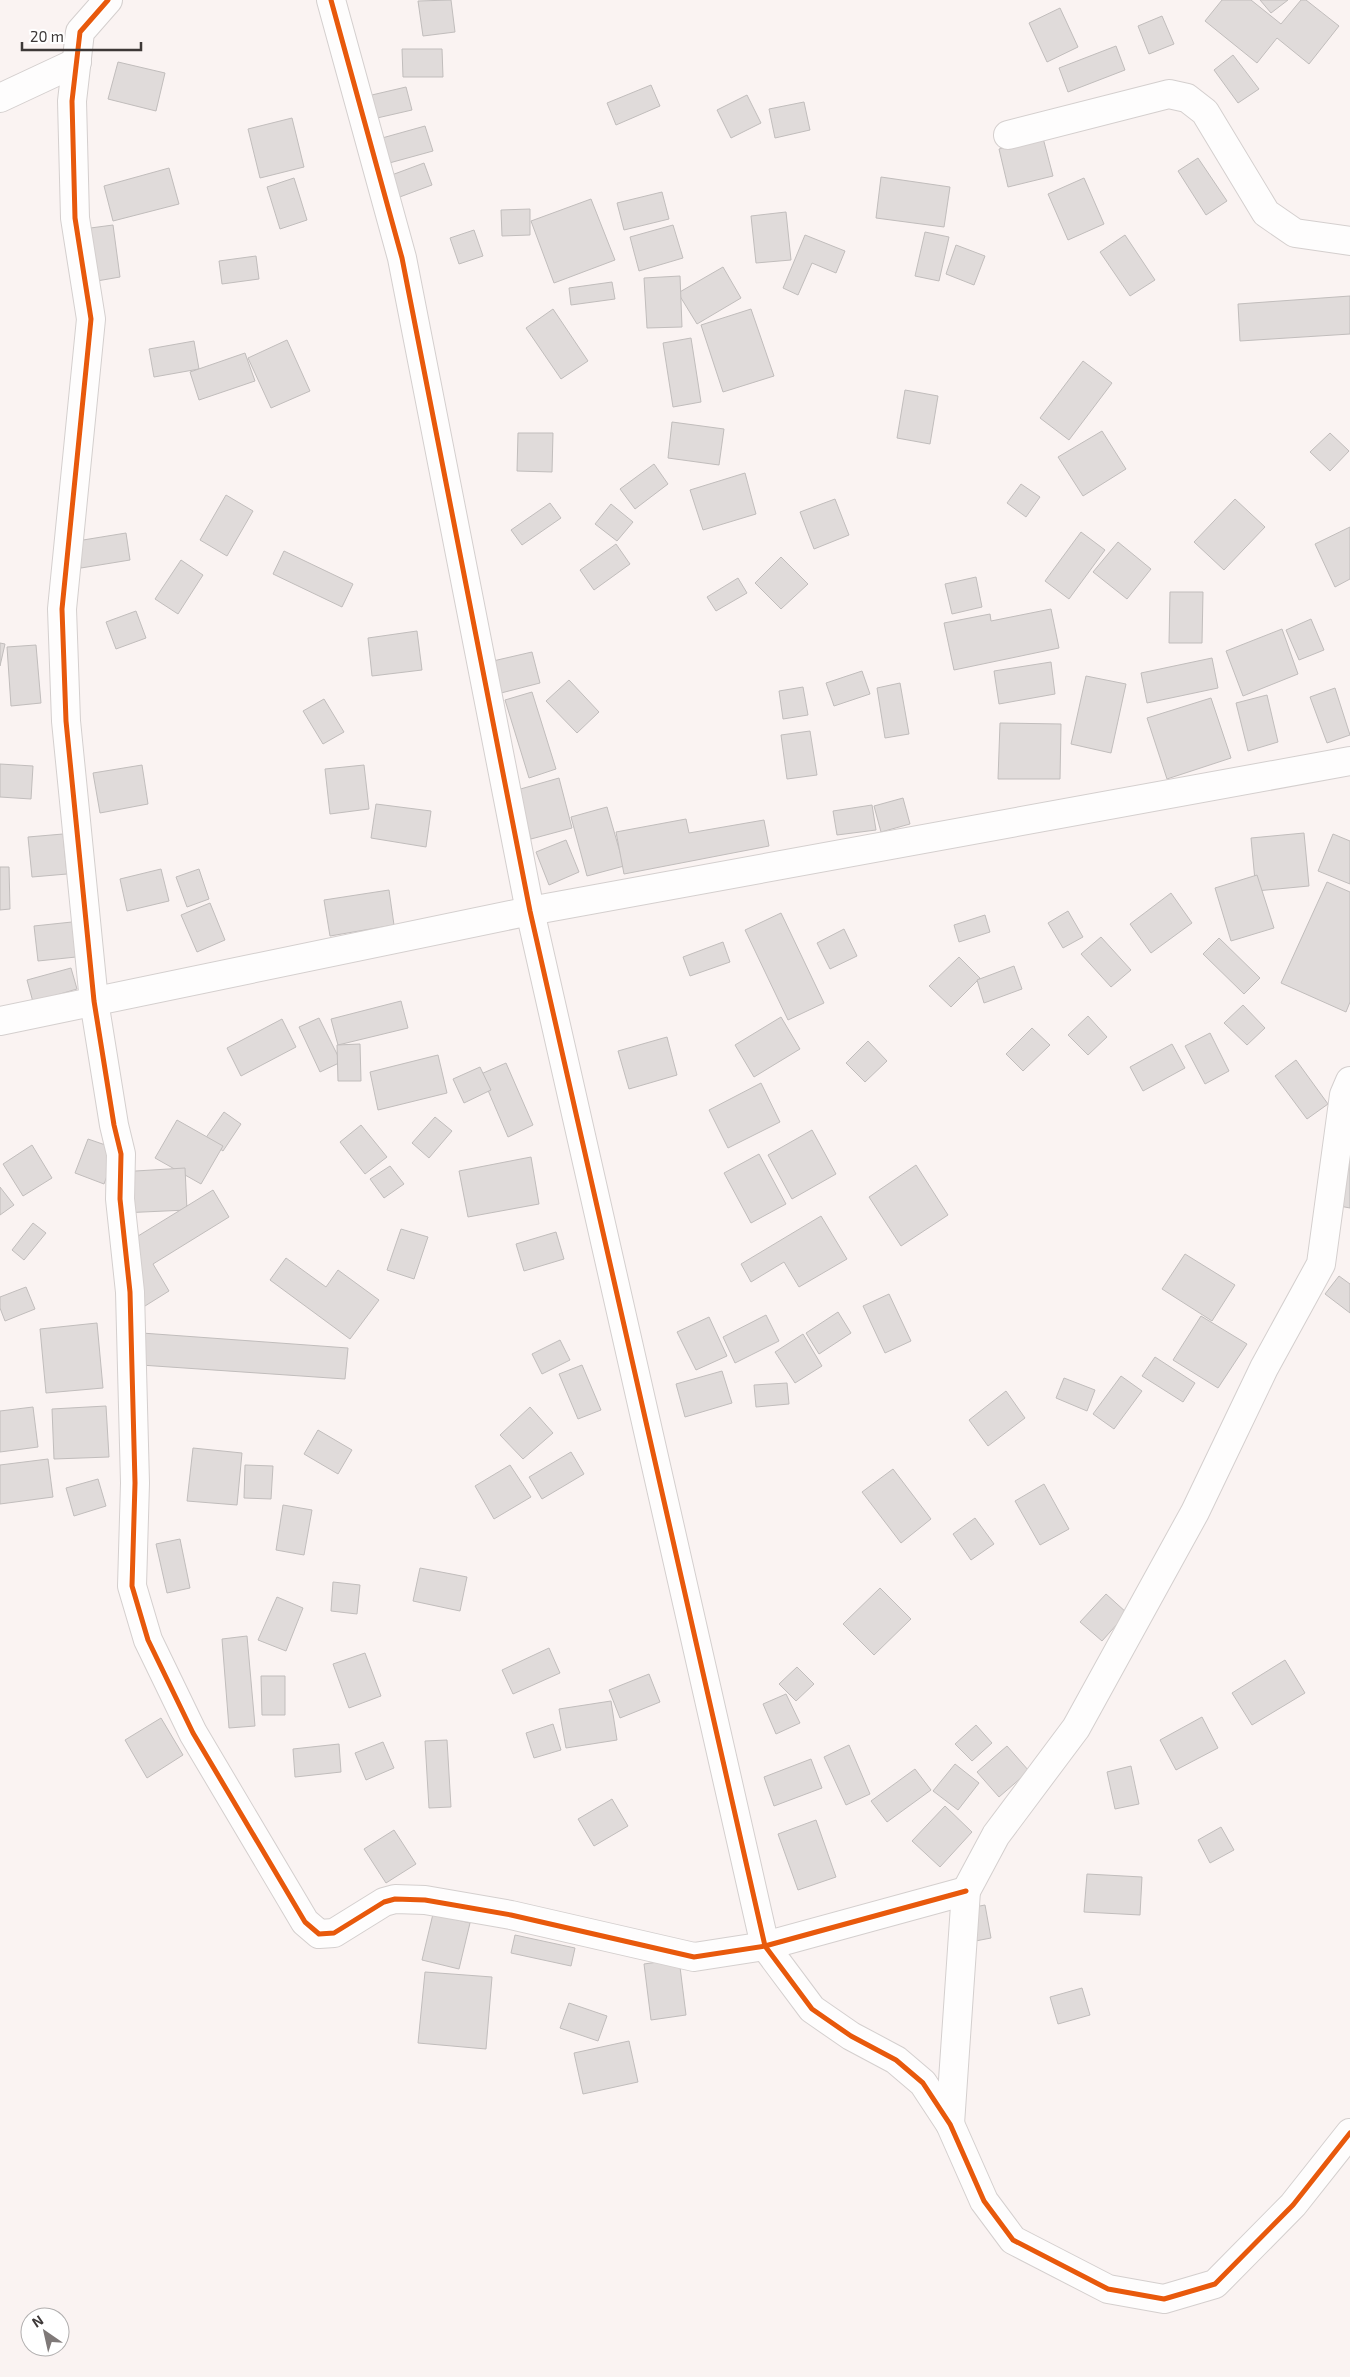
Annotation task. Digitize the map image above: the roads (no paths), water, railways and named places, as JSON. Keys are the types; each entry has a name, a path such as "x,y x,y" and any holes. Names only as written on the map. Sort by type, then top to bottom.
{"street":[{"path":"108,0 80,32 72,101 75,218 91,319 62,609 66,721 94,1001 114,1125 121,1154 120,1199 130,1292 135,1483 132,1586 148,1640 193,1733 306,1922 319,1934 334,1933 384,1902 396,1899 425,1900 511,1915 694,1957 765,1946 966,1891"},
{"path":"330,0 402,258 530,911 765,1946 812,2010 851,2036 896,2060 923,2083 950,2124 984,2201 1013,2240 1108,2289 1164,2299 1215,2284 1293,2205 1350,2133"},
{"path":"0,98 77,62"},
{"path":"1008,135 1169,94 1187,98 1205,112 1266,213 1295,233 1350,241"},
{"path":"0,1021 530,911 1350,761"},
{"path":"950,2124 966,1891 996,1835 1076,1728 1195,1512 1264,1368 1321,1264 1344,1095 1350,1082"}]}
